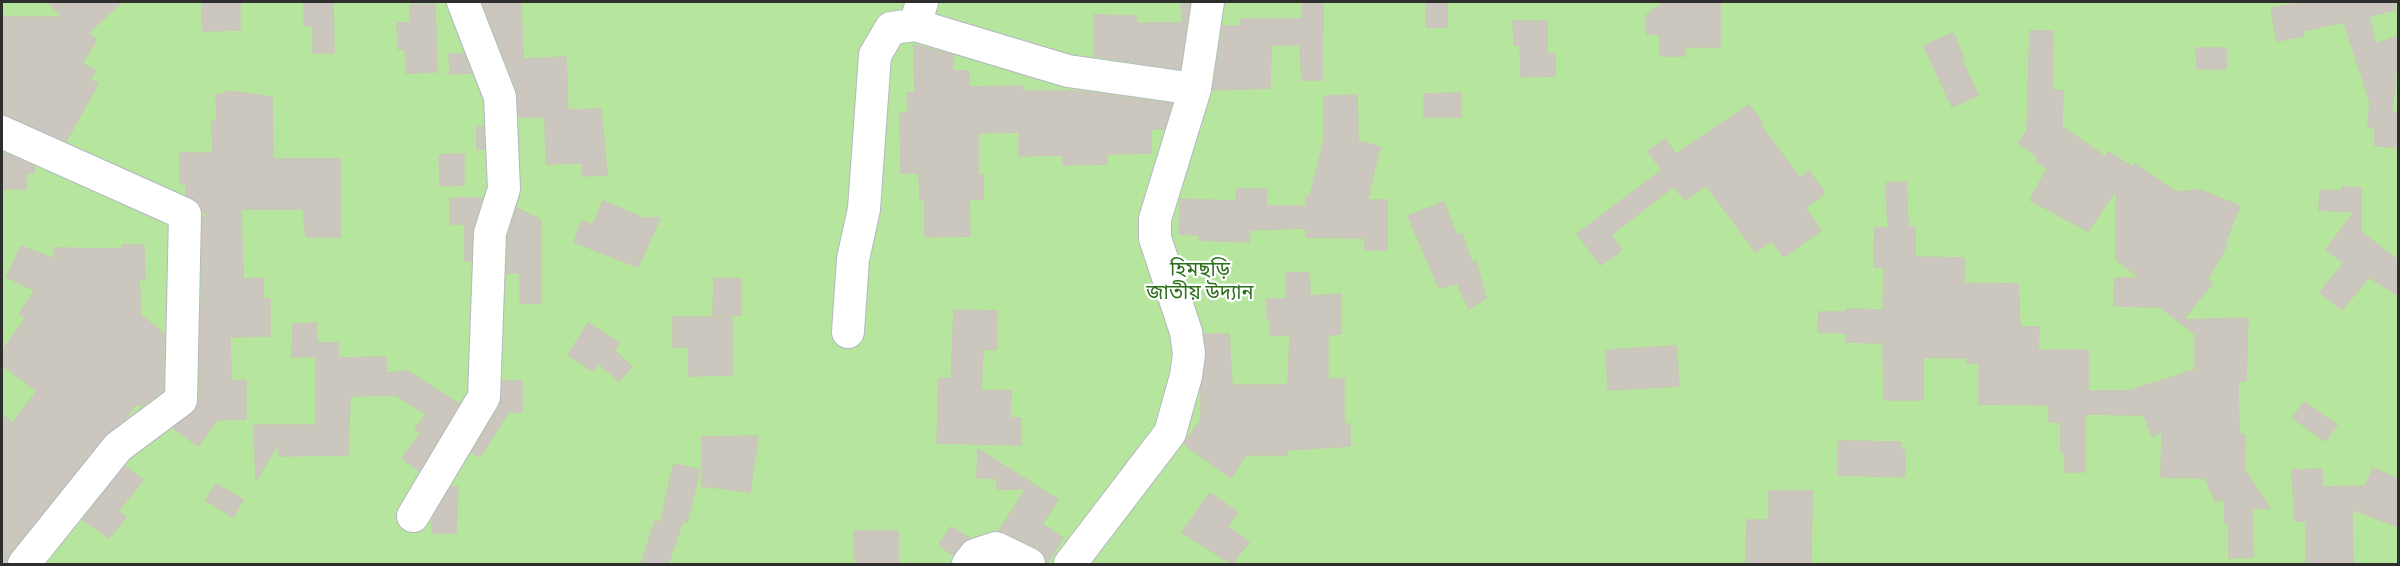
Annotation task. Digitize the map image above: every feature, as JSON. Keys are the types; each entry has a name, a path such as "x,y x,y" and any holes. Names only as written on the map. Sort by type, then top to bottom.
{"street":[{"path":"413,516 484,397 490,233 504,189 500,97 463,2"},
{"path":"1070,564 1170,434 1186,376 1189,354 1186,332 1155,238 1155,219 1195,89 1208,2"},
{"path":"848,332 852,259 864,208 875,55 891,28 918,13 1068,71 1195,89"},
{"path":"2,132 185,214 181,400 118,447 24,564"},
{"path":"968,564 975,555 996,548 1029,564"},
{"path":"2,557 14,564"}],"green space":[{"name":"হিমছড়ি জাতীয় উদ্যান","path":"2,2 2398,2 2398,564 2,564"}],"building":[{"path":"48,2 122,2 88,33 97,40 82,63 95,71 90,80 98,84 66,141 2,114 2,17 63,17"},
{"path":"202,2 240,2 240,30 203,31"},
{"path":"304,2 333,2 334,53 313,53 313,25 304,26"},
{"path":"482,2 521,2 523,59 566,57 568,110 601,109 607,175 583,176 582,163 546,164 545,117 519,117 517,90"},
{"path":"1181,2 1190,2 1180,69 1094,56 1094,15 1136,16 1136,23 1182,23"},
{"path":"1302,2 1323,2 1322,80 1302,80 1300,45 1271,45 1270,88 1213,90 1223,26 1241,26 1241,19 1302,19"},
{"path":"1426,2 1447,2 1447,27 1426,27"},
{"path":"1665,2 1720,2 1720,47 1685,47 1685,56 1660,56 1660,34 1647,34 1646,15"},
{"path":"2305,2 2395,2 2395,10 2369,16 2375,44 2398,36 2398,71 2396,72 2392,113 2398,113 2398,147 2375,146 2375,127 2368,127 2370,102 2344,22 2302,31 2304,36 2277,41 2271,8"},
{"path":"435,4 437,72 406,73 405,49 398,49 397,23 410,23 410,5"},
{"path":"1513,21 1547,21 1547,54 1555,54 1555,76 1521,77 1520,45 1514,45"},
{"path":"2030,31 2053,31 2052,90 2063,91 2062,127 2106,157 2108,152 2133,167 2135,164 2176,192 2200,190 2240,206 2225,243 2227,245 2208,279 2212,283 2183,320 2248,318 2246,381 2238,381 2239,434 2245,434 2244,469 2270,508 2252,509 2253,557 2229,558 2229,523 2225,523 2224,498 2216,502 2205,478 2161,477 2162,432 2152,436 2144,415 2085,414 2085,472 2065,472 2065,453 2061,453 2061,422 2049,422 2049,405 1979,404 1979,363 1967,363 1967,358 1923,357 1923,400 1884,400 1883,343 1846,342 1846,333 1818,332 1819,312 1847,312 1847,309 1883,310 1884,267 1874,267 1875,228 1888,228 1886,183 1906,182 1908,227 1915,227 1915,257 1964,258 1964,283 2018,284 2020,327 2039,327 2038,350 2088,350 2088,391 2128,391 2195,370 2195,334 2160,307 2114,306 2115,278 2141,278 2116,260 2116,189 2088,231 2030,200 2047,169 2036,161 2038,157 2018,143 2027,131"},
{"path":"1953,33 1964,58 1961,59 1978,95 1952,107 1924,46"},
{"path":"914,45 953,55 953,71 969,71 969,87 1022,86 1022,91 1078,91 1172,104 1164,129 1151,129 1151,153 1107,154 1107,164 1063,165 1063,155 1019,156 1019,132 978,133 978,175 983,175 983,199 969,199 970,236 925,237 925,200 920,200 919,173 901,173 900,113 908,113 907,93 915,93"},
{"path":"2196,48 2226,48 2226,69 2197,69"},
{"path":"449,54 464,54 471,73 450,74"},
{"path":"226,91 272,97 273,159 340,159 340,237 306,237 303,209 241,209 243,279 263,278 263,299 270,299 270,336 230,337 231,381 246,380 246,419 217,420 198,446 173,428 192,414 199,401 203,216 209,216 203,212 199,202 186,195 186,184 180,184 180,153 213,153 212,121 217,121 216,94 226,94"},
{"path":"1461,93 1461,117 1424,117 1424,94"},
{"path":"1357,95 1358,141 1380,147 1367,200 1387,200 1387,250 1365,250 1365,238 1306,237 1306,228 1250,230 1249,242 1199,240 1199,235 1179,234 1180,199 1236,201 1237,189 1267,189 1266,206 1306,206 1306,196 1310,196 1324,139 1324,96"},
{"path":"1749,105 1763,123 1760,125 1800,178 1809,171 1825,193 1805,208 1821,230 1784,257 1772,241 1756,252 1706,185 1685,200 1674,186 1611,235 1622,250 1601,265 1577,234 1662,170 1648,151 1665,139 1676,154"},
{"path":"477,127 483,127 484,149 477,150"},
{"path":"2,152 34,166 34,173 26,173 26,189 2,189"},
{"path":"464,154 464,185 440,186 439,155"},
{"path":"2342,187 2361,188 2361,232 2398,260 2398,295 2369,277 2342,310 2320,292 2344,263 2326,250 2354,212 2319,210 2320,190 2342,191"},
{"path":"450,198 482,198 473,228 471,261 465,261 465,224 450,224"},
{"path":"603,201 643,218 660,218 638,267 574,242 582,221 593,225"},
{"path":"1444,202 1456,235 1462,233 1472,263 1476,261 1486,298 1469,309 1457,283 1439,288 1408,216"},
{"path":"517,208 541,221 541,303 520,303 520,273 507,273 508,236"},
{"path":"122,245 144,245 145,279 139,279 141,315 164,334 163,391 142,406 136,404 125,419 104,436 10,553 6,564 2,564 2,415 13,423 37,391 2,365 2,351 26,318 19,314 35,291 7,277 21,246 54,259 54,248 122,249"},
{"path":"1286,273 1309,273 1310,296 1341,294 1341,334 1328,335 1328,379 1344,379 1344,424 1350,424 1350,446 1287,450 1287,455 1245,455 1231,478 1184,444 1201,420 1201,387 1207,356 1204,334 1229,334 1232,385 1288,385 1290,335 1270,335 1270,318 1267,318 1267,299 1287,299"},
{"path":"714,278 741,279 741,315 713,315"},
{"path":"954,310 997,311 996,350 983,349 981,390 1011,391 1010,418 1021,418 1021,445 937,443 939,378 951,379"},
{"path":"673,317 732,317 732,375 689,376 688,347 673,347"},
{"path":"316,323 317,343 338,343 338,358 386,357 386,373 407,371 459,404 419,471 402,458 421,433 415,430 426,414 396,395 350,396 348,455 279,456 279,442 256,480 254,425 316,425 316,357 292,357 293,324"},
{"path":"588,323 619,343 614,350 632,367 619,381 598,363 593,371 568,355"},
{"path":"1676,346 1679,386 1608,390 1606,350"},
{"path":"503,381 522,381 522,412 508,412 480,457 472,452 500,406"},
{"path":"2304,402 2337,425 2325,441 2293,418"},
{"path":"758,436 750,492 702,486 702,437"},
{"path":"1839,441 1901,442 1901,450 1905,450 1905,477 1838,475"},
{"path":"978,449 1058,500 1042,524 1063,538 1047,563 1044,554 1037,548 999,531 1026,489 997,489 997,478 977,478"},
{"path":"674,464 700,470 687,522 683,521 668,564 641,564 655,521 660,523"},
{"path":"125,466 143,480 118,511 126,517 109,538 83,520"},
{"path":"2373,468 2398,479 2398,527 2352,509 2353,564 2306,564 2306,521 2295,521 2292,470 2322,469 2322,487 2365,486"},
{"path":"216,484 243,500 233,517 206,500"},
{"path":"451,487 458,487 456,533 432,533 432,519"},
{"path":"1769,491 1812,491 1811,564 1746,564 1747,520 1769,520"},
{"path":"1210,493 1238,512 1227,526 1249,542 1232,564 1182,532"},
{"path":"951,527 969,538 953,555 939,545"},
{"path":"854,531 898,531 898,564 856,564"}]}
